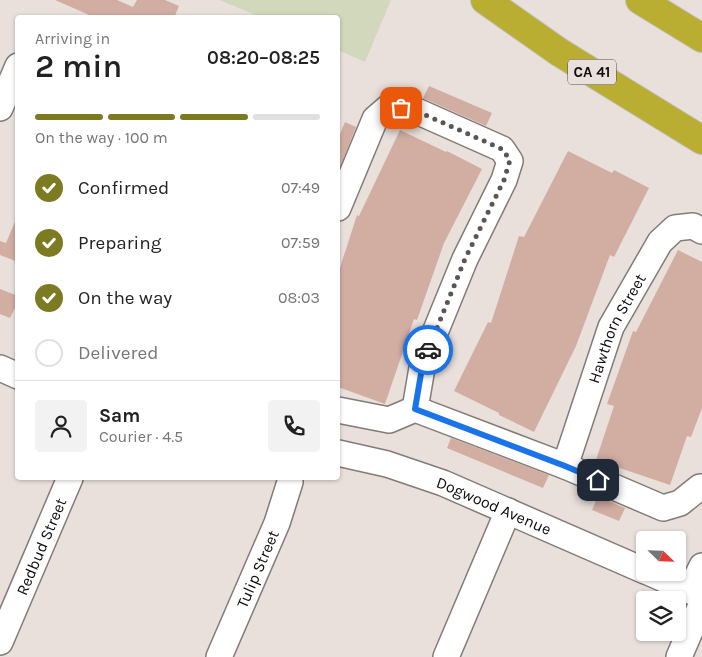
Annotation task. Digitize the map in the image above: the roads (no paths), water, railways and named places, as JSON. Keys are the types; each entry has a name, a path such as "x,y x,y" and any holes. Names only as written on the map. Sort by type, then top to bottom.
{"highway":[{"name":"CA 41","path":"485,0 559,52 702,140"},
{"path":"640,0 702,38"}],"street":[{"path":"0,108 15,73"},
{"path":"340,203 374,119 389,107 412,109 502,149 510,160 504,180 465,259 423,362 415,409"},
{"name":"Hawthorn Street","path":"565,466 611,327 660,242 675,228 693,226 702,230"},
{"path":"0,368 15,375"},
{"path":"340,410 389,420 415,409 565,466 664,508 680,503 701,485"},
{"name":"Dogwood Avenue","path":"340,453 387,464 443,483 636,568"},
{"name":"Redbud Street","path":"0,642 69,480"},
{"name":"Tulip Street","path":"219,657 277,522 290,480"},
{"path":"446,657 508,511"},
{"path":"679,657 698,597 702,566"},
{"name":"Dogwood Avenue","path":"665,581 698,597"}]}
